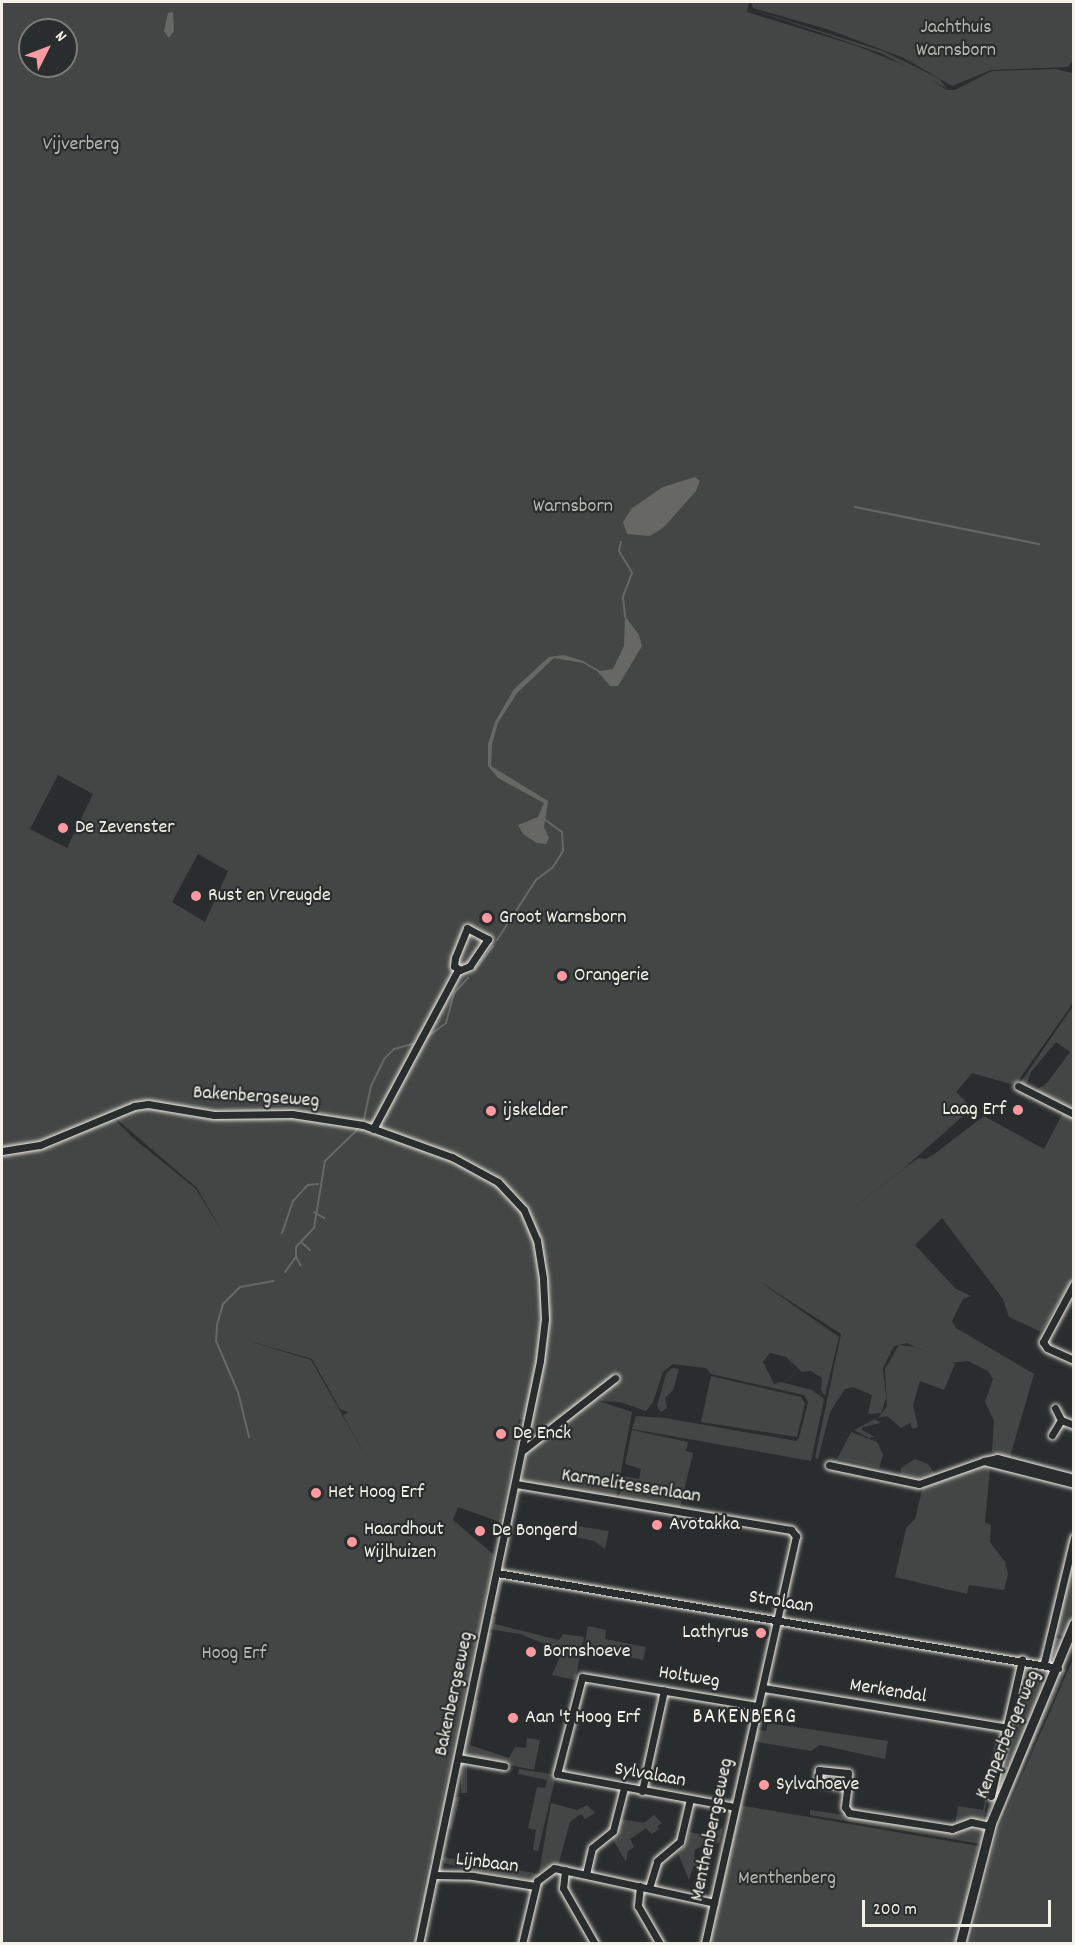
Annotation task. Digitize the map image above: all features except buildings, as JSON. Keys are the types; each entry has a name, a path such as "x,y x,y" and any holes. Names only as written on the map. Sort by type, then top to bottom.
{"main road":[{"name":"Kemperbergerweg","path":"1060,1663 1074,1624"},
{"name":"Kemperbergerweg","path":"960,1944 990,1826 1074,1634"}],"street":[{"path":"373,1129 458,970 455,958 467,928 488,939 467,970 458,970"},
{"path":"1018,1086 1074,1114"},
{"name":"Bakenbergseweg","path":"2,1152 40,1145 148,1104 214,1115 292,1114 373,1129 474,1167 501,1185 524,1210 537,1240 545,1298 540,1361 419,1944"},
{"path":"1074,1284 1043,1342 1047,1348 1074,1360"},
{"path":"523,1450 615,1378"},
{"path":"1055,1408 1061,1420 1074,1425"},
{"path":"1052,1435 1061,1420"},
{"path":"528,1426 539,1437"},
{"path":"988,1461 1074,1484"},
{"path":"829,1465 919,1484 988,1461 1074,1478"},
{"name":"Karmelitessenlaan","path":"516,1484 791,1530 796,1536 779,1619"},
{"name":"Kemperbergerweg","path":"1044,1663 1074,1538"},
{"name":"Strolaan","path":"497,1573 1044,1663 1060,1663"},
{"name":"Menthenbergseweg","path":"705,1944 757,1706 764,1688 779,1619"},
{"name":"Kemperbergerweg","path":"992,1796 1022,1659"},
{"name":"Holtweg","path":"561,1777 557,1774 580,1678 757,1706"},
{"name":"Merkendal","path":"764,1688 1006,1728"},
{"path":"642,1791 664,1690"},
{"path":"458,1758 504,1766"},
{"name":"Kemperbergerweg","path":"846,1787 818,1781 819,1770 847,1772 846,1787 844,1806 849,1813 952,1829 971,1822 990,1826"},
{"name":"Sylvalaan","path":"561,1777 735,1807"},
{"path":"586,1874 592,1848 613,1831 624,1788"},
{"path":"650,1888 657,1861 681,1842 690,1799"},
{"path":"566,1870 563,1888 595,1944"},
{"path":"522,1944 536,1886 545,1873 566,1870 714,1903"},
{"name":"Lijnbaan","path":"434,1875 473,1876 536,1886"},
{"path":"640,1886 638,1906 660,1944"}],"green space":[{"name":"Warnsborn","path":"2,2 749,2 747,12 857,46 918,71 947,90 955,90 992,71 1056,69 1072,73 1073,69 1073,1003 1018,1081 1011,1084 972,1073 956,1092 972,1108 902,1170 835,1222 918,1158 926,1159 933,1155 984,1116 1044,1149 1064,1111 1073,1116 1073,1278 1041,1332 1009,1317 1003,1299 942,1218 915,1245 956,1289 971,1296 963,1299 952,1321 956,1328 1034,1374 1009,1460 992,1452 994,1421 985,1402 993,1379 988,1371 968,1361 950,1363 907,1343 894,1346 883,1368 886,1398 881,1413 868,1414 872,1395 853,1387 845,1389 830,1412 818,1459 815,1458 841,1334 756,1279 839,1337 825,1396 821,1390 822,1378 811,1371 802,1372 786,1357 770,1353 763,1362 774,1384 781,1382 812,1390 824,1399 811,1461 632,1429 636,1416 665,1418 796,1441 799,1438 808,1402 804,1395 711,1374 706,1368 673,1364 663,1372 653,1402 646,1411 620,1402 599,1401 632,1412 616,1498 522,1483 525,1451 539,1439 530,1423 542,1365 538,1360 525,1420 519,1419 518,1423 524,1427 524,1435 518,1439 500,1522 458,1507 453,1520 494,1555 412,1943 2,1943 2,1153 20,1151 40,1144 2,1150","holes":["58,775 93,794 67,848 30,829","198,854 228,871 205,922 172,902","114,1117 197,1188 223,1233 196,1189 133,1138 113,1118 50,1140","245,1340 312,1359 340,1409 348,1412 343,1415 369,1462 311,1360"]},
{"name":"Jachthuis Warnsborn","path":"751,2 1073,2 1073,60 1068,67 991,70 952,86 904,58 830,30 753,8"},
{"path":"751,9 883,51 938,78 948,89 883,54"},
{"path":"1073,1006 1073,1112 1034,1092 1047,1083 1070,1052 1056,1042 1031,1072 1026,1086 1021,1082"},
{"path":"899,1345 915,1347 955,1364 944,1390 920,1381 913,1405 918,1427 913,1429 910,1423 901,1428 887,1416 878,1418 887,1406 885,1369"},
{"path":"672,1368 679,1369 673,1390 665,1398 667,1408 661,1412 657,1406 666,1374"},
{"path":"711,1376 801,1397 805,1403 797,1437 701,1422"},
{"path":"875,1419 881,1423 863,1427 862,1430 875,1437 869,1438 854,1430"},
{"path":"632,1430 688,1442 686,1451 693,1453 680,1507 619,1497 623,1476 639,1479 641,1469 625,1464"},
{"path":"851,1432 877,1442 883,1455 879,1468 839,1459 835,1463"},
{"path":"915,1459 928,1464 936,1476 919,1481 900,1478 901,1468"},
{"path":"984,1464 1073,1486 990,1468 985,1522 991,1525 990,1542 1005,1562 1008,1574 1004,1590 969,1585 967,1594 895,1577 906,1528 915,1519 923,1486"},
{"path":"577,1526 609,1531 605,1549 594,1541 576,1537"},
{"path":"1073,1549 1073,1616 1065,1637 1055,1633"},
{"path":"504,1578 496,1614 492,1612 498,1584"},
{"path":"492,1616 496,1617 495,1624 559,1640 563,1634 584,1637 575,1680 552,1675 562,1652 560,1650 520,1634 489,1629"},
{"path":"588,1626 606,1630 605,1639 646,1647 643,1660 584,1648"},
{"path":"480,1629 482,1635 431,1859"},
{"path":"488,1633 492,1633 486,1663 482,1661"},
{"path":"1056,1638 1064,1640 1053,1661 1048,1657"},
{"path":"1073,1659 1073,1943 970,1943 997,1833"},
{"path":"1024,1665 1040,1671 1048,1667 1051,1671 985,1821"},
{"path":"1060,1668 1066,1670 1054,1699 994,1825"},
{"path":"475,1701 479,1701 470,1745 509,1758 515,1747 526,1748 527,1738 540,1740 534,1770 461,1755"},
{"path":"768,1723 888,1741 885,1759 820,1745 811,1751 752,1741 754,1729 766,1731"},
{"path":"461,1761 467,1761 467,1793 461,1793"},
{"path":"519,1769 556,1775 538,1851 533,1850 536,1830 528,1828 537,1787 545,1788 547,1780 518,1774"},
{"path":"987,1793 984,1820 971,1819 955,1826 958,1806 983,1810"},
{"path":"453,1797 460,1797 452,1830 446,1828 454,1808 451,1807"},
{"path":"551,1803 577,1810 587,1805 595,1813 585,1819 581,1814 570,1822 558,1866 539,1872"},
{"name":"Menthenberg","path":"738,1805 978,1846 957,1943 707,1944"},
{"path":"810,1810 951,1831 967,1824 985,1829 981,1844 810,1815"},
{"path":"654,1815 662,1823 657,1826 659,1829 652,1834 646,1828 630,1839 634,1847 628,1851 626,1862 612,1838 621,1819 644,1823"},
{"path":"723,1827 720,1842 716,1844 713,1839 695,1850 694,1857 701,1862 693,1867 689,1880 678,1853 687,1843 689,1832 710,1836"},
{"path":"442,1857 537,1875 530,1881 477,1872 444,1863"},
{"path":"429,1869 432,1870 416,1943 413,1944"}],"shaded area":[{"path":"173,12 174,31 169,38 164,31 168,13"},
{"path":"695,477 700,481 696,491 664,527 650,536 627,534 623,522 632,508 663,487"},
{"path":"625,616 639,635 642,646 618,686 610,686 597,671 583,663 554,658 517,693 498,723 492,744 491,766 548,801 544,827 549,838 546,844 537,843 523,834 518,825 538,817 544,803 498,778 488,766 488,744 495,722 514,689 549,657 564,655 583,661 600,671 613,669 624,646"}],"waterway":[{"path":"855,507 1039,544"},
{"path":"621,542 619,551 632,573 623,597 625,617"},
{"path":"497,940 536,880 553,867 563,851 562,832 543,818"},
{"path":"475,970 493,946"},
{"path":"426,1038 446,1023 454,993 468,978"},
{"path":"364,1119 371,1086 384,1059 394,1049 413,1044"},
{"path":"285,1272 296,1257 296,1247 314,1228 325,1161 358,1129"},
{"path":"282,1233 293,1201 308,1185 318,1184"},
{"path":"314,1212 324,1218"},
{"path":"301,1242 310,1250"},
{"path":"296,1257 301,1266"},
{"path":"249,1437 238,1392 216,1341 217,1325 223,1304 240,1287 273,1281"}],"place":[{"name":"De Zevenster","path":"63,828"},
{"name":"Rust en Vreugde","path":"196,896"},
{"name":"Groot Warnsborn","path":"487,918"},
{"name":"Orangerie","path":"562,976"},
{"name":"Laag Erf","path":"1018,1110"},
{"name":"ijskelder","path":"491,1111"},
{"name":"De Enck","path":"501,1434"},
{"name":"Het Hoog Erf","path":"316,1493"},
{"name":"Avotakka","path":"657,1525"},
{"name":"De Bongerd","path":"480,1531"},
{"name":"Haardhout Wijlhuizen","path":"352,1542"},
{"name":"Lathyrus","path":"761,1633"},
{"name":"Bornshoeve","path":"531,1652"},
{"name":"Aan 't Hoog Erf","path":"513,1718"},
{"name":"Sylvahoeve","path":"764,1785"}],"district":[{"name":"BAKENBERG","path":"745,1718"}],"park label":[{"name":"Vijverberg","path":"81,145"},
{"name":"Hoog Erf","path":"234,1654"}]}
